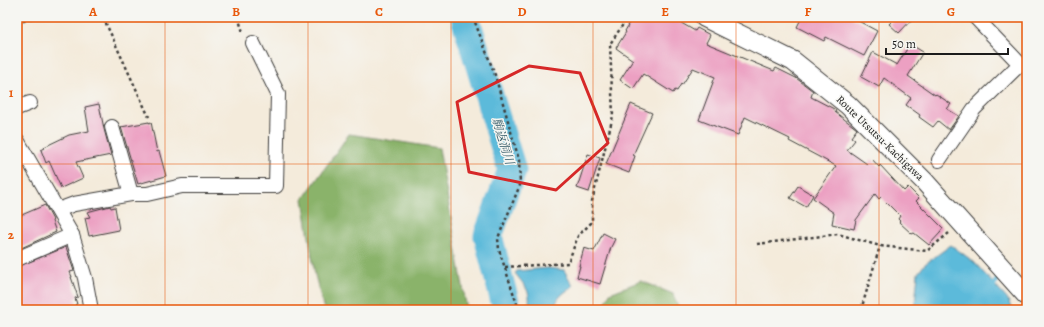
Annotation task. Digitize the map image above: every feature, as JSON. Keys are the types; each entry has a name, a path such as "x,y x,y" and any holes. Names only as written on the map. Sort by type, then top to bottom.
{"main road":[{"name":"Route Utsutsu-Kachigawa","path":"704,17 793,61 848,105 925,182 1027,296"}],"street":[{"path":"939,160 974,110 1020,64 975,17"},
{"path":"58,210 74,204 131,194 147,194 182,186 276,186 278,94 253,43"},
{"path":"17,108 30,103"},
{"path":"112,127 131,194"},
{"path":"17,140 72,235 85,278 92,310"},
{"path":"17,259 72,235"}],"path":[{"path":"17,23 36,17"},
{"path":"103,17 149,117"},
{"path":"473,17 495,75 519,160 520,185 498,238 499,250 519,310"},
{"path":"505,267 568,263 578,236 592,222 592,201 613,116 610,44 628,17"},
{"path":"757,244 838,234 880,246 927,251 962,223"},
{"path":"861,310 880,246"}],"highlighted area":[{"path":"529,66 580,73 608,143 556,190 469,172 457,102"}],"green space":[{"path":"349,134 439,148 467,310 324,310 315,275 303,199"},
{"path":"641,281 673,294 679,310 602,310 610,293"}],"water":[{"path":"951,245 974,262 1008,300 1012,310 963,310 960,308 949,307 946,309 931,311 917,306 915,303 918,273 925,264"},
{"path":"548,268 564,270 573,286 558,299 556,310 528,310 529,294 515,273 517,271"}],"building":[{"path":"633,17 671,17 695,31 697,28 710,35 706,43 774,71 776,68 796,78 813,91 811,97 836,110 835,112 857,129 851,137 855,140 847,150 867,164 872,159 879,167 880,165 904,191 908,187 919,198 916,201 943,228 941,232 929,245 914,233 912,234 899,222 900,221 898,219 900,216 881,197 879,199 875,194 856,220 854,229 832,224 834,213 813,198 836,166 789,141 790,139 745,117 738,135 699,120 715,77 693,68 682,85 681,84 677,91 675,90 673,93 643,74 633,89 620,80 633,60 616,48"},
{"path":"802,17 851,17 877,31 864,56 826,37 824,41 797,27"},
{"path":"896,17 914,17 899,33 889,24"},
{"path":"910,44 923,52 908,76 951,104 947,109 959,116 949,130 938,121 933,127 919,117 920,115 906,105 911,98 884,78 879,87 861,77 873,52 897,65"},
{"path":"99,104 111,155 76,162 83,178 61,188 49,161 46,163 41,150 45,148 44,147 69,135 89,131 85,107"},
{"path":"631,104 652,113 633,155 635,156 629,173 606,164"},
{"path":"151,122 157,152 159,151 166,176 138,184 121,127"},
{"path":"588,154 600,158 589,192 577,188"},
{"path":"798,186 813,195 806,207 790,198"},
{"path":"45,205 53,220 52,221 56,232 17,250 17,217"},
{"path":"110,206 111,208 115,207 119,230 89,236 85,218 90,217 87,212"},
{"path":"603,233 615,239 611,247 600,284 577,277 584,248 594,251"},
{"path":"66,247 74,271 70,272 78,297 75,298 77,304 75,305 76,310 17,310 17,267"}],"waterway":[{"name":"駒返洞川","path":"465,17 512,170 488,236 507,310"},
{"path":"992,289 998,279"}]}
